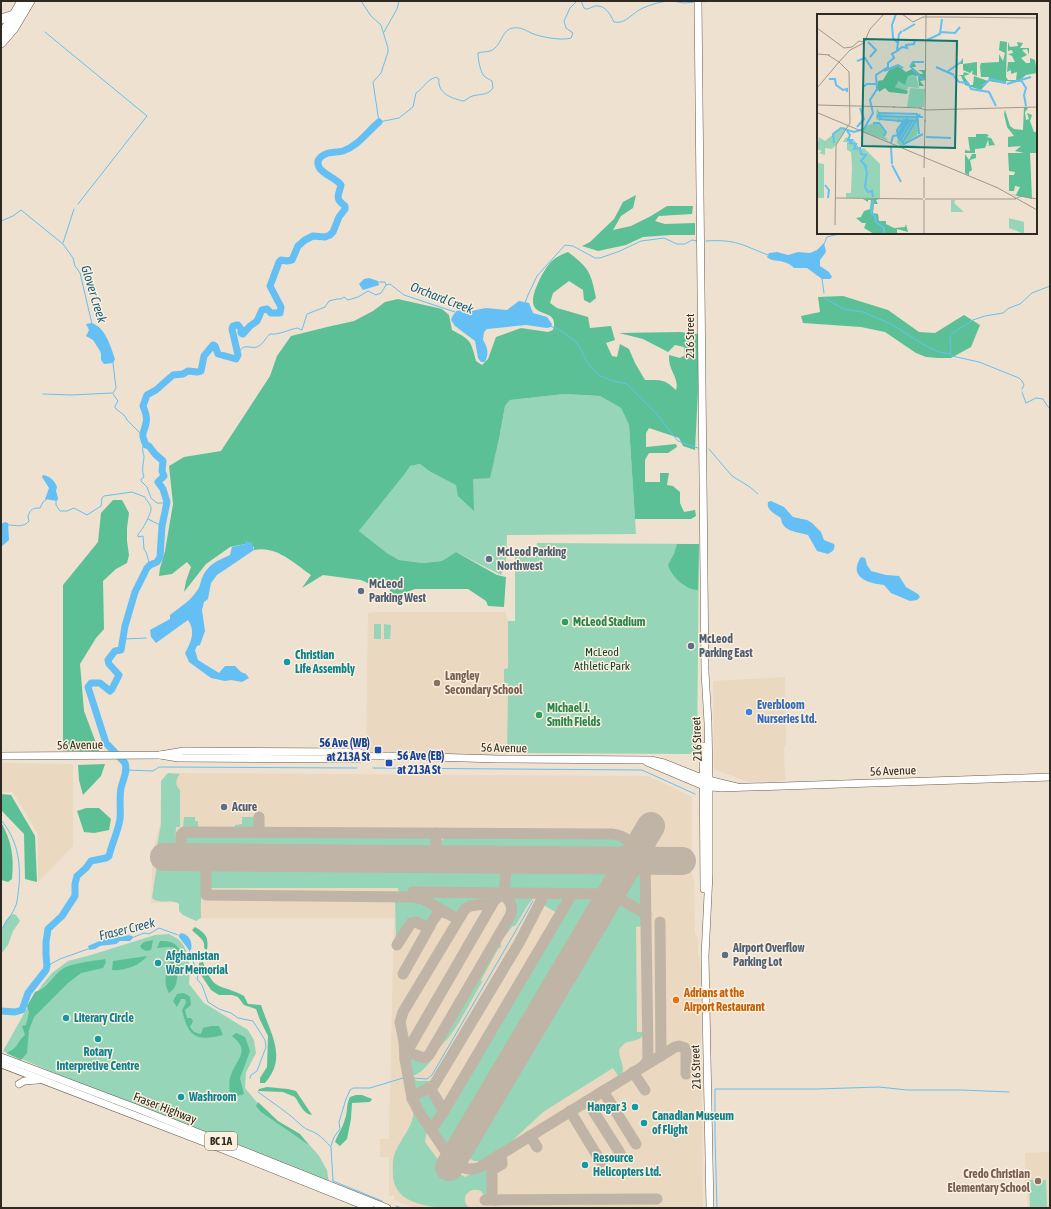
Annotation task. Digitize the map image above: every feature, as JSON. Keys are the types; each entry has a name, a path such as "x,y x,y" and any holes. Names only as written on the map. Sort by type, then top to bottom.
{"highway":[{"path":"1,43 3,32 22,1"},
{"path":"3,32 14,28 30,1"},
{"path":"1,19 14,15"}],"main road":[{"name":"216 Street","path":"698,1 705,672 708,723 704,899 710,1208"},
{"name":"216 Street","path":"705,672 703,703 703,753 706,783"},
{"name":"56 Avenue","path":"1,756 160,755 174,758 358,752 366,756 502,760 651,760 682,770 706,783"},
{"path":"682,770 690,771 697,769 701,764 703,753"},
{"name":"56 Avenue","path":"642,760 706,783 737,787 1050,777"},
{"name":"Fraser Highway","path":"1,1057 143,1110 387,1208"},
{"name":"Fraser Highway","path":"1,1064 210,1144 370,1208"},
{"path":"19,1084 24,1081 42,1080"}],"shaded area":[{"name":"Langley Secondary School","path":"505,612 508,621 507,759 366,759 368,613"},
{"name":"Everbloom Nurseries Ltd.","path":"785,677 785,781 748,782 714,769 713,681"},
{"path":"1,763 73,764 73,846 38,882 38,834 13,792 1,792"},
{"path":"167,773 648,776 692,797 692,875 694,878 695,933 698,939 698,953 700,959 703,1208 414,1208 394,1200 395,1195 389,1196 389,1157 380,1157 380,1139 389,1139 394,918 198,918 198,903 151,903 153,850 160,824 161,781"},
{"name":"Credo Christian Elementary School","path":"1050,1152 1050,1208 1028,1208 1025,1153"}],"green space":[{"path":"636,195 633,208 621,216 613,230 631,226 667,206 693,206 692,214 659,216 655,221 665,224 695,223 695,235 643,237 626,245 598,251 582,246 590,242 614,219 623,202"},
{"path":"568,252 581,262 588,271 596,298 590,303 584,300 583,290 569,281 553,293 550,303 557,308 588,317 590,328 611,326 615,340 606,343 612,356 617,357 620,344 629,349 645,380 662,381 676,390 677,383 671,368 669,355 680,358 685,355 684,347 675,345 668,352 643,339 619,333 680,332 698,334 698,391 695,450 683,446 679,438 649,428 646,433 646,447 676,444 677,447 668,453 649,453 645,460 645,482 660,482 660,473 669,473 667,485 673,486 680,492 680,503 684,512 695,510 696,516 691,519 635,519 629,425 621,408 600,396 565,394 510,400 505,406 490,478 473,479 474,511 458,496 456,485 429,471 420,464 410,466 359,531 387,553 399,560 423,563 442,561 456,552 497,575 506,577 504,607 488,606 486,601 468,589 415,589 391,598 389,585 372,585 361,580 323,575 302,588 311,575 284,556 270,550 254,550 254,547 245,542 245,544 230,547 206,564 184,592 191,567 187,562 172,574 159,576 173,504 169,466 184,457 221,451 270,376 277,356 291,336 354,321 373,311 385,302 398,299 442,309 449,315 452,330 467,339 473,349 476,361 482,365 488,359 496,337 521,328 548,332 553,330 553,319 540,312 534,306 533,302 535,290 541,276 552,261"},
{"path":"843,296 888,310 919,332 935,333 964,315 980,325 971,347 951,358 938,358 926,357 916,353 885,332 861,327 803,323 801,316 820,312 818,297"},
{"path":"565,394 600,396 621,408 629,425 636,534 507,535 506,563 501,575 456,552 442,561 423,563 399,560 387,553 359,531 404,475 409,466 420,464 429,471 457,485 473,479 494,460 505,406 510,400"},
{"path":"113,500 122,500 129,513 127,541 129,555 127,563 116,569 103,581 104,629 96,638 80,664 84,711 99,751 63,751 63,585 98,542 101,513"},
{"name":"McLeod Athletic Park","path":"537,543 699,544 697,754 507,753 508,683 504,683 504,669 508,668 508,621 515,621 515,556 535,556"},
{"path":"677,544 699,544 698,590 684,585 672,574 668,565"},
{"path":"374,624 381,624 381,639 374,639"},
{"path":"384,624 391,625 390,639 384,639"},
{"path":"105,764 101,776 83,795 79,780 78,765"},
{"path":"168,773 180,774 176,782 180,790 180,827 176,827 175,844 169,850 164,850 163,864 203,865 201,918 196,921 183,915 179,911 179,904 176,902 158,901 152,898 158,858 156,852 161,824 161,781"},
{"path":"1,794 11,795 35,836 37,882 25,879 24,834 1,810"},
{"path":"86,808 99,808 111,819 109,830 94,833 84,832 77,811"},
{"path":"184,817 195,817 195,821 198,821 198,828 183,828"},
{"path":"242,817 255,817 257,819 257,828 235,828 235,825 242,824"},
{"path":"1,822 10,843 13,864 12,879 8,882 1,880"},
{"path":"188,834 428,836 434,842 434,846 430,851 188,850 183,843 183,840"},
{"path":"447,836 616,837 630,848 627,853 446,852 440,846 441,841"},
{"path":"209,865 504,868 501,887 492,899 486,902 467,904 457,915 420,895 399,895 398,888 209,888"},
{"path":"511,866 619,867 604,891 508,890 509,868"},
{"path":"635,867 642,868 643,910 618,894"},
{"path":"508,895 536,895 527,906 516,925 512,927 501,941 501,947 498,949 481,980 482,982 451,1035 440,1047 425,1068 413,1076 413,1078 417,1081 430,1081 427,1086 414,1091 407,1063 408,1058 413,1056 422,1059 429,1057 512,915 514,907"},
{"path":"547,895 564,897 564,903 557,913 542,904"},
{"path":"573,896 602,897 455,1144 448,1146 439,1138 435,1128"},
{"path":"395,898 419,899 437,909 427,926 415,920 408,920 396,939"},
{"path":"616,899 643,915 643,926 636,927 637,1032 644,1032 642,1037 625,1043 619,1050 623,1068 622,1074 618,1076 613,1068 543,1112 507,1146 482,1161 474,1161 468,1158 467,1151"},
{"path":"13,914 16,915 20,921 13,931 8,945 1,954 1,937 3,926"},
{"path":"195,927 202,931 206,936 208,942 207,950 204,948 204,942 192,930"},
{"path":"169,934 179,940 184,946 188,956 189,984 204,1003 248,1030 254,1040 256,1053 246,1072 245,1088 272,1119 307,1142 319,1156 327,1170 329,1183 136,1108 3,1051 42,985 52,973 68,961 155,935"},
{"path":"153,940 151,950 146,951 140,946 144,942"},
{"path":"160,941 174,944 183,956 178,970 177,981 172,991 169,993 166,985 167,972 171,959 177,959 178,955 175,948 157,948"},
{"path":"147,956 140,963 131,967 121,970 112,970 113,961"},
{"path":"105,959 106,962 103,968 81,973 68,983 34,1017 29,1030 27,1053 21,1060 6,1053 16,1047 25,1035 22,1026 26,1025 29,1012 27,1006 35,992 43,988 61,970 65,968 76,964"},
{"path":"203,962 214,983 244,996 248,1004 261,1005 272,1035 276,1054 272,1073 265,1083 260,1083 260,1078 267,1067 268,1036 256,1009 244,1005 238,997 232,995 219,995 211,990 199,972 199,963"},
{"path":"182,993 190,997 191,1005 185,1010 187,1018 191,1018 193,1021 190,1027 194,1032 201,1034 203,1028 219,1026 223,1035 206,1038 194,1035 190,1031 184,1019 182,1010 186,1003 185,999 181,999 177,1007 173,1001 177,994"},
{"path":"236,1033 245,1037 250,1051 240,1078 244,1094 230,1098 230,1077 242,1050 238,1041 232,1036"},
{"path":"267,1087 296,1091 312,1115 304,1111 295,1097 283,1092 258,1091 259,1089"},
{"path":"424,1093 429,1094 440,1111 432,1125 430,1125 416,1101 419,1096"},
{"path":"362,1095 372,1099 370,1102 352,1103 351,1119 347,1139 340,1146 335,1142 346,1116 347,1105 350,1097"},
{"path":"258,1102 278,1121 300,1134 309,1145 261,1112 256,1106"},
{"path":"414,1109 427,1129 425,1142 439,1161 465,1177 487,1165 490,1168 489,1197 485,1197 481,1191 473,1190 465,1197 466,1204 469,1208 445,1208 420,1204 401,1194 395,1186 393,1158 412,1122"},
{"path":"1029,1180 1046,1180 1047,1208 1030,1208"}],"water":[{"path":"824,243 826,252 820,260 820,266 829,272 832,277 830,279 822,279 807,268 794,268 787,263 772,260 767,257 769,253 777,252 788,255 798,252 810,253 817,250"},
{"path":"369,278 378,281 379,285 363,290 359,284 364,279"},
{"path":"519,301 529,303 533,313 547,317 552,324 551,327 547,328 526,325 487,329 484,332 483,340 487,348 487,356 485,362 481,362 478,358 475,341 455,326 451,320 453,316 462,307 471,311 486,308 507,310"},
{"path":"91,323 100,328 107,338 115,359 113,363 104,364 101,360 100,351 93,340 86,336 89,330 86,324"},
{"path":"43,475 54,481 57,487 57,501 45,499 49,488 42,477"},
{"path":"771,501 784,507 793,517 807,520 812,523 821,532 824,540 834,544 833,550 828,554 817,551 808,535 787,529 782,523 781,518 772,512 768,507 768,502"},
{"path":"5,522 8,523 9,540 1,547 1,524"},
{"path":"245,541 252,543 254,550 217,575 211,583 208,599 204,602 202,610 205,631 200,645 197,646 195,650 198,660 219,673 225,666 235,666 249,678 242,682 231,680 225,681 211,678 189,662 185,653 191,641 192,629 188,620 156,643 151,637 150,630 170,619 170,615 194,595 199,587 204,573 210,566 230,555 232,547 245,544"},
{"path":"861,557 865,558 871,571 886,575 899,576 906,587 918,594 920,597 917,600 910,601 891,593 884,585 871,583 861,578 857,570"},
{"path":"181,933 190,939 191,950 189,950 179,937"},
{"path":"106,935 108,937 116,935 120,937 129,935 134,937 130,941 120,941 116,944 100,946 89,950 88,946 104,939"}],"waterway":[{"path":"361,1 371,16 381,25 388,48 381,73 373,82 379,122 399,118 413,107 416,93 430,80 436,77 439,79 440,88 443,92 455,99 464,101 469,97 488,93 493,88 492,81 483,74 478,53 493,50 505,33 513,28 521,28 545,37 562,39 571,38 573,33 566,28 564,21 570,8 577,1"},
{"path":"384,32 397,9 399,1"},
{"path":"581,1 586,9 601,6 608,12 614,22 622,22 643,8 668,1"},
{"path":"672,1 684,3 695,2"},
{"path":"45,32 147,116 78,204"},
{"path":"1,1011 15,1012 22,1010 28,993 46,970 46,942 48,929 62,916 75,896 77,876 91,861 109,856 119,824 120,792 126,772 126,766 125,763 106,743 88,687 91,683 100,683 110,691 112,689 119,675 109,664 108,660 115,651 121,650 125,626 135,592 147,568 157,562 160,557 162,526 167,502 163,489 158,482 164,476 162,471 163,461 149,446 146,445 143,438 147,418 143,406 147,395 156,390 173,375 183,374 188,371 201,371 204,356 213,345 215,346 218,354 236,359 238,355 232,329 233,326 238,325 241,329 241,333 243,334 257,321 262,310 267,309 271,313 280,313 281,307 270,286 279,262 281,260 292,260 298,246 305,240 313,236 325,237 330,235 345,209 345,206 339,201 338,198 341,185 319,167 319,160 327,153 343,151 353,146 379,122"},
{"path":"63,243 74,209"},
{"name":"Glover Creek","path":"1,221 13,216 21,210 63,244 73,258 75,266 80,273 92,324"},
{"path":"824,244 827,237 839,234"},
{"name":"Orchard Creek","path":"525,303 537,276 565,245 573,246 595,258 600,258 641,241 664,238 677,244 685,244 692,240 697,241"},
{"name":"Orchard Creek","path":"706,241 732,242 768,255"},
{"path":"822,279 824,293"},
{"name":"Orchard Creek","path":"379,282 385,282 386,285"},
{"name":"Orchard Creek","path":"238,355 242,348 259,346 270,334 297,328 302,330 307,314 325,307 329,301 344,297 348,300 358,297 368,291 376,295 381,293 386,285 390,284 404,295 455,312"},
{"path":"951,334 973,320 1003,313 1009,308 1020,304 1032,293 1050,286"},
{"path":"824,298 844,309 863,312 891,324 926,346 939,352 979,362 1019,378 1024,385 1022,389"},
{"path":"550,326 560,330 575,341 587,362 598,375 610,380 627,384 656,413 678,441 698,448"},
{"path":"950,337 950,354"},
{"name":"Glover Creek","path":"113,363 116,388 113,393"},
{"path":"1022,392 1026,403 1036,398 1043,399 1050,408"},
{"path":"43,394 72,395 112,393"},
{"name":"Glover Creek","path":"113,394 118,401 115,408 125,416 142,435"},
{"path":"146,445 143,446 144,477 141,481 147,487 151,498 157,503 167,503"},
{"path":"709,449 732,476 750,487 758,494"},
{"path":"56,501 56,505 60,511 67,511 74,508 87,515 101,506 102,498 104,496 132,492 145,497"},
{"path":"145,498 151,506 151,511 144,526 138,534 138,537 143,536 144,549 150,565"},
{"path":"8,525 25,525 29,521 28,516 31,510 40,508 43,502 47,499"},
{"path":"148,519 162,526"},
{"path":"123,639 146,638"},
{"path":"126,770 153,771 159,767 357,768"},
{"path":"373,768 642,770 695,794"},
{"path":"1,820 11,835 17,851 19,868 19,886 16,905 1,931"},
{"path":"414,1078 427,1079 432,1075 533,901"},
{"name":"Fraser Creek","path":"134,937 144,933 149,934 159,928 178,935"},
{"name":"Fraser Creek","path":"47,966 60,959 88,949"},
{"name":"Fraser Creek","path":"189,949 194,964 194,971 198,975 197,979 202,985 208,1002 238,1018 253,1021 265,1040 266,1047 257,1071 251,1075 250,1078"},
{"path":"331,1146 334,1137 340,1129 339,1122 350,1090 353,1088 370,1088 403,1078"},
{"path":"717,1208 715,1089 817,1089 879,1087 907,1090 1009,1092"},
{"name":"Fraser Creek","path":"258,1092 304,1127 319,1135 331,1147 333,1181 382,1201"},
{"path":"396,1206 402,1208"}],"taxiway":[{"path":"259,817 259,832"},
{"path":"180,857 181,835 184,832 612,834 627,839 640,850 645,859 648,1057 647,1062 644,1065"},
{"path":"436,833 436,859"},
{"path":"206,858 206,895 413,897 423,899 452,916"},
{"path":"405,1059 411,1054 423,1057 427,1057 429,1055 510,916 512,910 511,904 504,895 507,859"},
{"path":"413,892 506,893"},
{"path":"459,1152 453,1155 448,1155 419,1112 412,1098 400,1022 403,1012 465,909 470,906 491,903 507,893 611,894 646,914"},
{"path":"412,1099 417,1094 434,1085 519,943 545,893"},
{"path":"431,1130 444,1111 572,894"},
{"path":"405,1055 494,901"},
{"path":"397,945 411,923 416,922 428,928 438,913 443,912 448,914"},
{"path":"660,922 661,1056"},
{"path":"403,974 430,926"},
{"path":"459,1152 457,1161 459,1164 467,1169 480,1167 675,1047 679,1046 685,1048 686,1050 686,1074"},
{"path":"633,1072 645,1090"},
{"path":"430,1088 444,1111"},
{"path":"603,1091 636,1144"},
{"path":"587,1101 620,1153"},
{"path":"570,1111 601,1162"},
{"path":"530,1136 537,1147"},
{"path":"495,1200 492,1199 492,1170 502,1164 501,1154"},
{"path":"485,1200 657,1199"}],"runway":[{"path":"449,1167 651,826"},
{"path":"164,857 682,861"}],"place":[{"name":"McLeod Parking Northwest","path":"489,559"},
{"name":"McLeod Parking West","path":"361,591"},
{"name":"McLeod Stadium","path":"565,622"},
{"name":"McLeod Parking East","path":"691,646"},
{"name":"Christian Life Assembly","path":"287,662"},
{"name":"Langley Secondary School","path":"437,683"},
{"name":"Everbloom Nurseries Ltd.","path":"749,712"},
{"name":"Michael J. Smith Fields","path":"539,715"},
{"name":"56 Ave (WB) at 213A St","path":"378,750"},
{"name":"56 Ave (EB) at 213A St","path":"389,763"},
{"name":"Acure","path":"224,807"},
{"name":"Airport Overflow Parking Lot","path":"725,955"},
{"name":"Afghanistan War Memorial","path":"158,963"},
{"name":"Adrians at the Airport Restaurant","path":"676,1000"},
{"name":"Literary Circle","path":"66,1018"},
{"name":"Rotary Interpretive Centre","path":"98,1039"},
{"name":"Washroom","path":"181,1097"},
{"name":"Hangar 3","path":"635,1107"},
{"name":"Canadian Museum of Flight","path":"644,1123"},
{"name":"Resource Helicopters Ltd.","path":"585,1165"},
{"name":"Credo Christian Elementary School","path":"1038,1181"}]}
